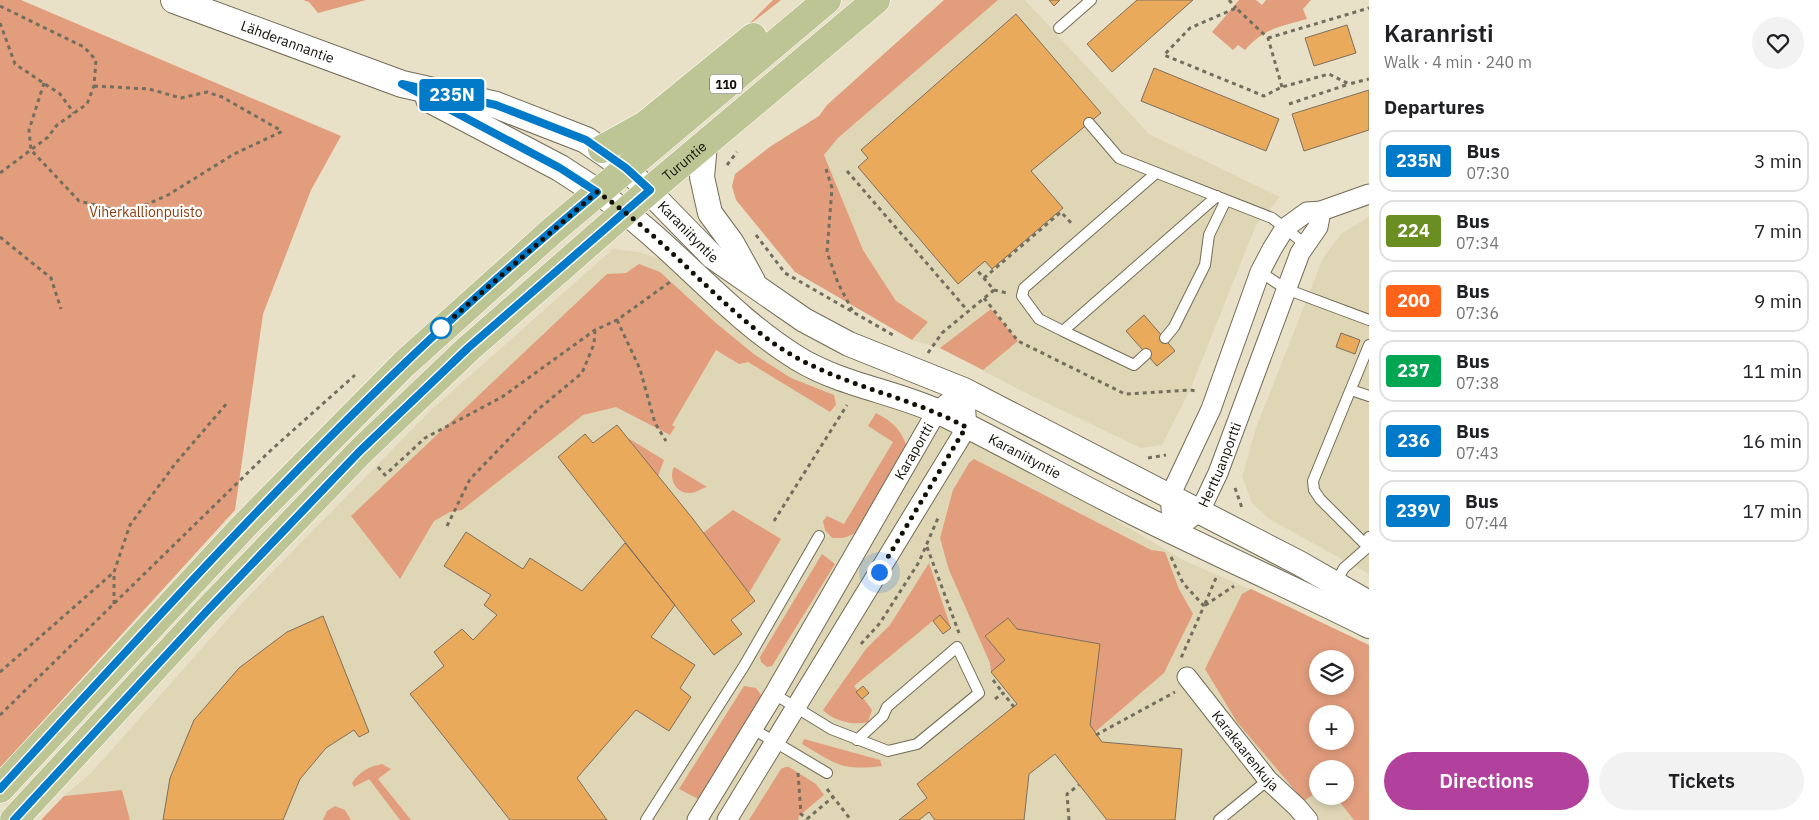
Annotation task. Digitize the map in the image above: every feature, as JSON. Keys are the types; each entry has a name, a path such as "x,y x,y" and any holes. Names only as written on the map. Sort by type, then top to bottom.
{"main road":[{"name":"Lähderannantie","path":"174,0 402,84 496,105 586,140 602,149 626,168"},
{"path":"602,149 645,125 798,0"},
{"name":"110","path":"0,789 244,526 369,398 442,328 597,192 827,0"},
{"name":"Turuntie","path":"14,820 207,611 360,451 468,348 650,190 876,0"},
{"name":"Lähderannantie","path":"402,84 560,168 597,192"}],"street":[{"name":"Karaniityntie","path":"705,145 702,177 710,213 732,243 755,285"},
{"name":"Lähderannantie","path":"626,168 650,190"},
{"name":"Karaniityntie","path":"650,190 713,257 804,320 849,344 964,390 1299,563 1329,594 1369,626"},
{"name":"Lähderannantie","path":"597,192 626,211"},
{"name":"Herttuanportti","path":"1170,496 1211,409 1260,272 1285,228 1307,212 1322,211 1369,194"},
{"name":"Karaniityntie","path":"626,211 734,311 799,360 831,375 938,412 1171,542 1329,594 1369,603"},
{"name":"Herttuanportti","path":"1171,542 1200,511 1218,473 1286,289 1304,244 1318,227 1322,211"},
{"name":"Karaportti","path":"697,820 774,694 938,412 964,390"},
{"path":"727,820 966,427 964,390"},
{"path":"1170,496 1171,542"},
{"name":"Karakaarenkuja","path":"1182,684 1268,780 1308,820"}],"lane":[{"path":"1059,28 1091,0"},
{"path":"1089,123 1119,158 1272,218 1304,244"},
{"path":"1146,354 1134,365 1040,319 1022,296 1024,288 1156,173"},
{"path":"1063,331 1222,198"},
{"path":"1165,338 1174,328 1205,265 1209,234 1222,198"},
{"path":"1260,272 1286,289 1369,320"},
{"path":"1329,594 1344,568 1369,544 1320,499 1314,490 1313,481 1369,345"},
{"path":"1351,390 1369,396"},
{"path":"646,820 744,666 819,536"},
{"path":"774,694 831,729 857,740 888,751 917,744 979,693 957,648 887,707 883,716 857,740"},
{"path":"753,729 827,773"},
{"path":"1219,820 1268,780"}],"path":[{"path":"1229,0 1268,38 1282,87"},
{"path":"0,6 84,48 96,60 94,86 87,104 74,112 31,150 0,173"},
{"path":"1236,8 1190,28 1164,55 1264,96 1282,87 1329,74 1349,84"},
{"path":"1268,38 1369,8"},
{"path":"0,23 15,64 60,94 74,112"},
{"path":"1289,104 1369,79"},
{"path":"44,83 29,130 31,150 79,201 127,213 168,195 234,154 283,131 222,97 206,92 181,98 149,89 94,86"},
{"path":"726,167 742,146"},
{"path":"826,169 832,188 827,252 838,283 853,312"},
{"path":"847,171 968,310"},
{"path":"984,278 1061,212 1072,224"},
{"path":"752,230 758,237"},
{"path":"0,237 51,278 61,309"},
{"path":"928,352 942,333 994,290 976,269"},
{"path":"425,438 502,397 595,330 617,320 675,278"},
{"path":"984,298 1018,341 1125,394 1190,390 1198,392"},
{"path":"617,320 640,369 656,423 666,441"},
{"path":"447,526 470,479 535,412 582,373 594,344 595,330"},
{"path":"114,605 114,572 130,525 175,464 228,402"},
{"path":"774,521 848,403"},
{"path":"0,715 315,409"},
{"path":"1171,542 1183,583 1204,606"},
{"path":"927,546 963,643 957,648"},
{"path":"0,672 114,572"},
{"path":"1182,653 1218,575"},
{"path":"1204,606 1232,589 1236,584"},
{"path":"1096,735 1182,684"},
{"path":"797,768 801,814 807,820 833,797 851,820"},
{"path":"1069,820 1067,794 1079,785"}],"shaded area":[{"path":"998,0 1025,0 1149,134 1280,197 1256,225 1190,390 1162,445 1141,448 1028,394 940,348 912,340 928,322 896,301 863,250 824,155 838,138"},
{"path":"1369,217 1369,574 1269,519 1252,503 1242,477 1256,428 1323,258 1341,234"},
{"path":"613,249 638,252 663,259 763,344 1002,453 1185,561 1289,606 1369,648 1369,820 130,820 121,790 64,796 91,773 244,601 430,411"}],"green space":[{"name":"Viherkallionpuisto","path":"0,0 21,0 341,136 311,190 263,314 235,510 0,768"},
{"path":"303,0 366,0 318,13 309,2"},
{"path":"773,0 781,0 744,29"},
{"path":"944,0 998,0 838,138 824,155 863,250 896,301 928,322 912,340 795,272 736,200 732,186 735,174 771,146 819,116 827,105"},
{"path":"1239,0 1256,0 1262,5 1266,0 1311,0 1303,9 1307,19 1266,33 1245,50 1238,45 1233,50 1212,32"},
{"path":"639,264 660,272 717,324 755,355 791,378 834,395 836,405 830,412 748,362 739,364 716,350 672,425 675,427 670,435 616,407 583,415 462,510 450,512 434,521 400,579 351,516 607,274 626,273"},
{"path":"991,309 1018,341 983,370 940,348"},
{"path":"876,413 888,420 896,428 903,437 908,450 854,534 843,538 832,538 825,530 823,521 827,516 844,524 893,442 868,426"},
{"path":"628,438 664,460 658,476"},
{"path":"974,459 1151,550 1165,552 1179,589 1193,614 1164,673 1095,732 1090,725 1099,644 1017,629 1008,618 985,636 1005,660 991,672 990,663 949,570 940,538 953,490 969,463"},
{"path":"674,467 707,487 693,493 681,491 673,481 672,472"},
{"path":"733,510 781,539 749,593 703,533"},
{"path":"822,554 835,564 772,666 767,667 761,662 760,657"},
{"path":"929,563 951,628 940,615 854,686 872,710 868,722 844,722 827,714 823,710 866,649 890,625"},
{"path":"1251,589 1369,645 1369,820 1354,820 1342,805 1354,805 1354,760 1309,760 1309,798 1304,801 1237,722 1205,669 1242,594"},
{"path":"744,686 756,688 762,696 702,801 679,789"},
{"path":"804,739 880,760 882,766 848,767 839,764 802,744"},
{"path":"382,764 391,769 378,779 411,820 400,820 369,779 354,787 352,783 361,773 368,768"},
{"path":"789,767 816,784 824,795 799,816 798,820 749,820 781,769"},
{"path":"122,790 130,820 41,820 64,796"},
{"path":"335,806 345,810 351,820 323,820 327,811"}],"building":[{"path":"1049,0 1060,0 1054,6"},
{"path":"1137,0 1193,0 1112,72 1087,44"},
{"path":"1016,14 1101,113 1031,171 1063,208 992,269 985,261 958,284 858,167 868,158 861,150"},
{"path":"1347,25 1356,53 1314,66 1305,38"},
{"path":"1154,68 1279,119 1266,151 1141,101"},
{"path":"1369,90 1369,130 1304,151 1292,114"},
{"path":"1144,315 1175,351 1157,366 1126,331"},
{"path":"1341,333 1360,340 1355,354 1336,347"},
{"path":"617,425 693,519 755,601 731,620 742,634 714,655 558,457 585,434 593,443"},
{"path":"466,532 523,569 530,558 582,591 625,543 675,605 651,637 695,665 680,688 691,697 669,731 636,710 577,778 607,820 510,820 410,694 444,666 434,652 462,629 473,640 497,615 484,605 491,595 444,566"},
{"path":"940,615 951,628 943,634 933,621"},
{"path":"323,616 369,732 359,737 354,730 326,748 300,779 283,820 163,820 170,778 194,720 239,668 287,632"},
{"path":"1008,618 1017,629 1100,644 1090,725 1102,742 1182,749 1175,820 1107,820 1055,754 1029,774 1024,820 935,820 929,812 919,820 899,820 927,798 917,784 1017,704 991,672 1005,660 985,636"},
{"path":"863,686 869,693 862,699 856,692"}],"bus line":[{"name":"235N","path":"0,789 244,526 369,398 442,328 597,192 560,168 402,84 496,105 586,140 602,149 650,190 468,348 360,451 207,611 14,820"}],"route":[{"path":"441,328 597,192 626,211 734,311 799,360 831,375 938,412 966,427 879,572"}]}
